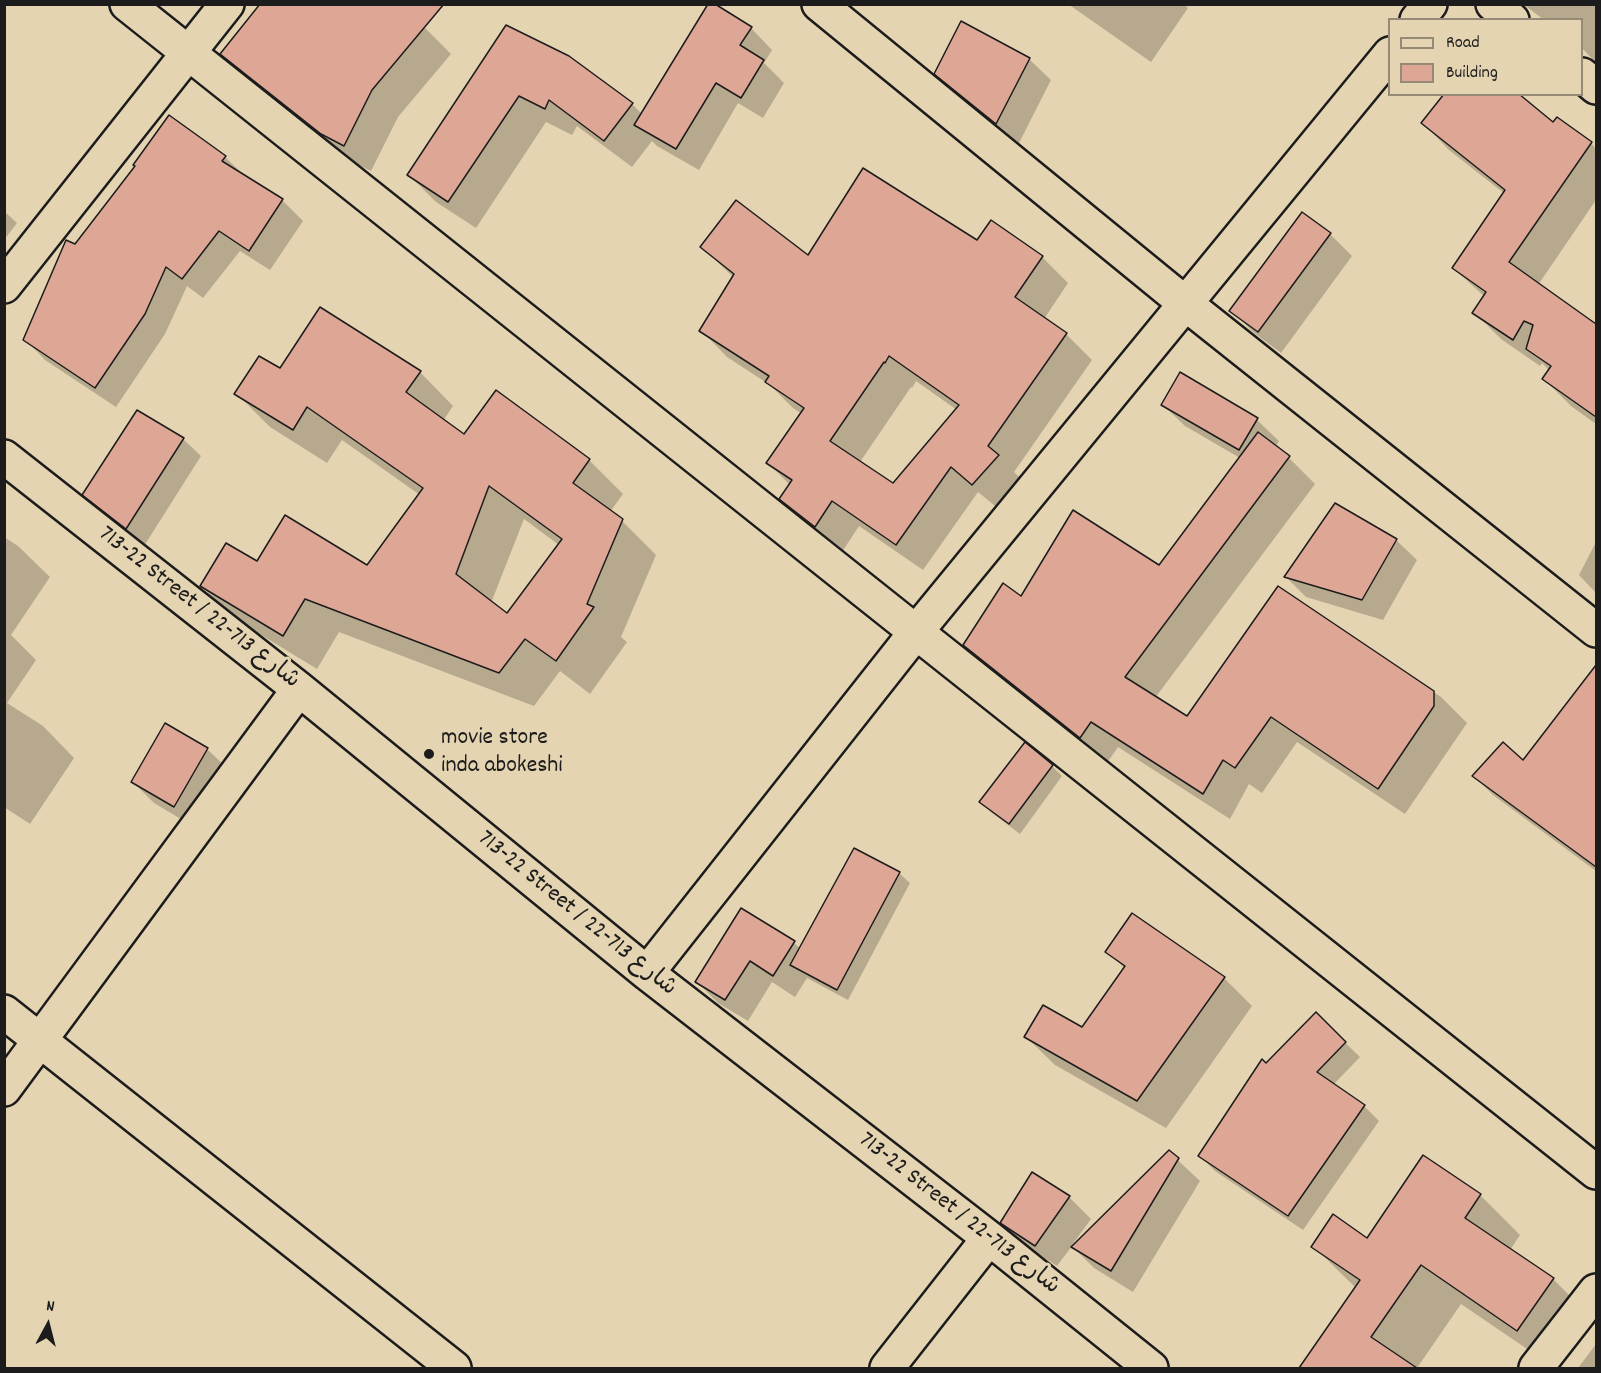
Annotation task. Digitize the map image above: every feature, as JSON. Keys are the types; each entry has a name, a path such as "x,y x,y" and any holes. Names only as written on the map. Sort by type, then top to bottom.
{"street":[{"path":"127,4 1596,1172"},
{"path":"4,286 227,4"},
{"path":"819,4 1186,304 1596,630"},
{"path":"1419,18 1430,4"},
{"path":"1493,4 1510,18"},
{"path":"647,973 916,632 1388,55"},
{"path":"1583,77 1596,87"},
{"name":"713-22 Street / شارع 713-22","path":"4,457 299,689 647,973 989,1238 1151,1368"},
{"path":"4,1089 299,689"},
{"path":"4,1012 454,1368"},
{"path":"887,1368 989,1238"},
{"path":"1536,1368 1596,1291"}],"building":[{"path":"260,4 444,4 372,90 344,146 321,134 220,54"},
{"path":"708,4 715,4 752,27 740,45 764,60 741,98 716,83 676,149 634,125"},
{"path":"961,21 1030,58 996,124 934,74"},
{"path":"506,25 569,56 633,103 604,141 549,100 545,109 519,96 448,202 407,175"},
{"path":"1442,96 1521,96 1553,122 1557,117 1592,142 1509,262 1596,324 1596,417 1542,379 1551,366 1526,349 1533,325 1524,321 1513,340 1472,313 1486,292 1452,268 1505,190 1421,123"},
{"path":"169,115 226,156 222,161 283,199 249,251 219,231 182,279 166,267 145,314 95,388 23,340 66,240 75,244 135,166 133,165"},
{"path":"863,168 977,240 991,220 1043,256 1015,297 1067,333 988,446 999,455 972,485 951,467 896,545 832,501 815,527 779,499 792,480 766,463 804,408 765,382 769,376 699,331 734,274 700,247 736,200 808,255","holes":["889,356 959,405 893,483 830,441"]},
{"path":"1302,212 1331,233 1258,332 1229,311"},
{"path":"320,307 421,371 406,392 464,434 496,390 590,459 573,483 623,519 587,604 594,607 556,661 525,639 499,673 305,599 283,636 200,586 226,543 257,561 285,515 367,565 423,488 307,407 293,430 234,394 259,356 280,368","holes":["489,486 562,539 507,613 456,574"]},
{"path":"1180,372 1258,418 1239,450 1161,405"},
{"path":"137,410 184,438 126,529 82,495"},
{"path":"1258,432 1290,456 1125,677 1187,716 1278,586 1434,691 1434,706 1378,789 1271,717 1235,768 1223,760 1203,794 1091,722 1080,738 963,645 1003,583 1021,596 1073,510 1159,565"},
{"path":"1335,503 1397,539 1362,600 1284,577"},
{"path":"1596,665 1596,867 1472,776 1503,742 1523,760"},
{"path":"165,723 208,748 174,807 131,782"},
{"path":"1025,742 1053,765 1009,824 979,802"},
{"path":"854,848 900,872 837,990 790,965"},
{"path":"741,908 795,941 773,976 750,961 725,1000 695,982"},
{"path":"1132,913 1225,977 1137,1101 1024,1037 1043,1005 1082,1027 1125,966 1105,952"},
{"path":"1316,1012 1346,1042 1317,1072 1365,1105 1288,1216 1198,1156 1262,1059 1266,1063"},
{"path":"1169,1150 1179,1158 1111,1271 1071,1247"},
{"path":"1423,1155 1481,1194 1465,1218 1554,1278 1517,1331 1421,1265 1371,1337 1417,1368 1299,1368 1360,1280 1311,1247 1333,1214 1367,1238"},
{"path":"1032,1172 1070,1196 1035,1246 1000,1223"}],"place":[{"name":"movie store inda abokeshi","path":"429,754"}]}
